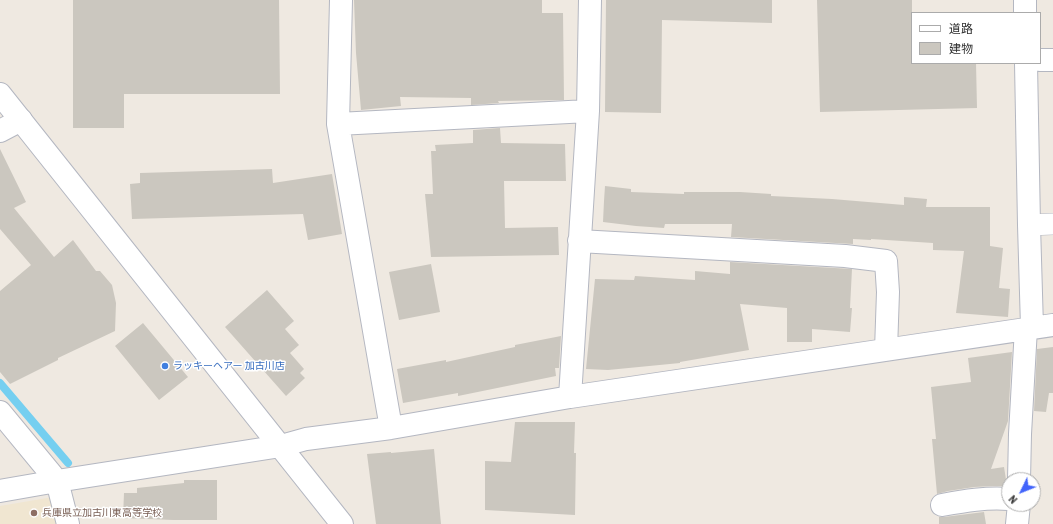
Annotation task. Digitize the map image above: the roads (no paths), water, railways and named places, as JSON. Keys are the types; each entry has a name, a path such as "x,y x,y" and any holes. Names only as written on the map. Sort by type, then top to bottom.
{"street":[{"path":"341,0 338,124 391,428"},
{"path":"570,397 588,111 590,0"},
{"path":"1025,0 1026,12"},
{"path":"1041,60 1053,60"},
{"path":"1019,472 1020,434 1037,327 1029,225 1026,64"},
{"path":"0,94 342,524"},
{"path":"338,124 588,111"},
{"path":"0,131 21,120"},
{"path":"1029,225 1053,224"},
{"path":"579,241 845,256 886,261 888,292 886,350"},
{"path":"0,491 281,446 306,439 391,428 570,397 1037,327"},
{"path":"0,412 57,481 68,524"},
{"path":"942,505 960,501 1001,498"},
{"path":"1017,524 1018,512"}],"waterway":[{"path":"0,383 68,463"}],"place":[{"name":"ラッキーヘアー 加古川店","path":"165,366"},
{"name":"兵庫県立加古川東高等学校","path":"34,513"}]}
